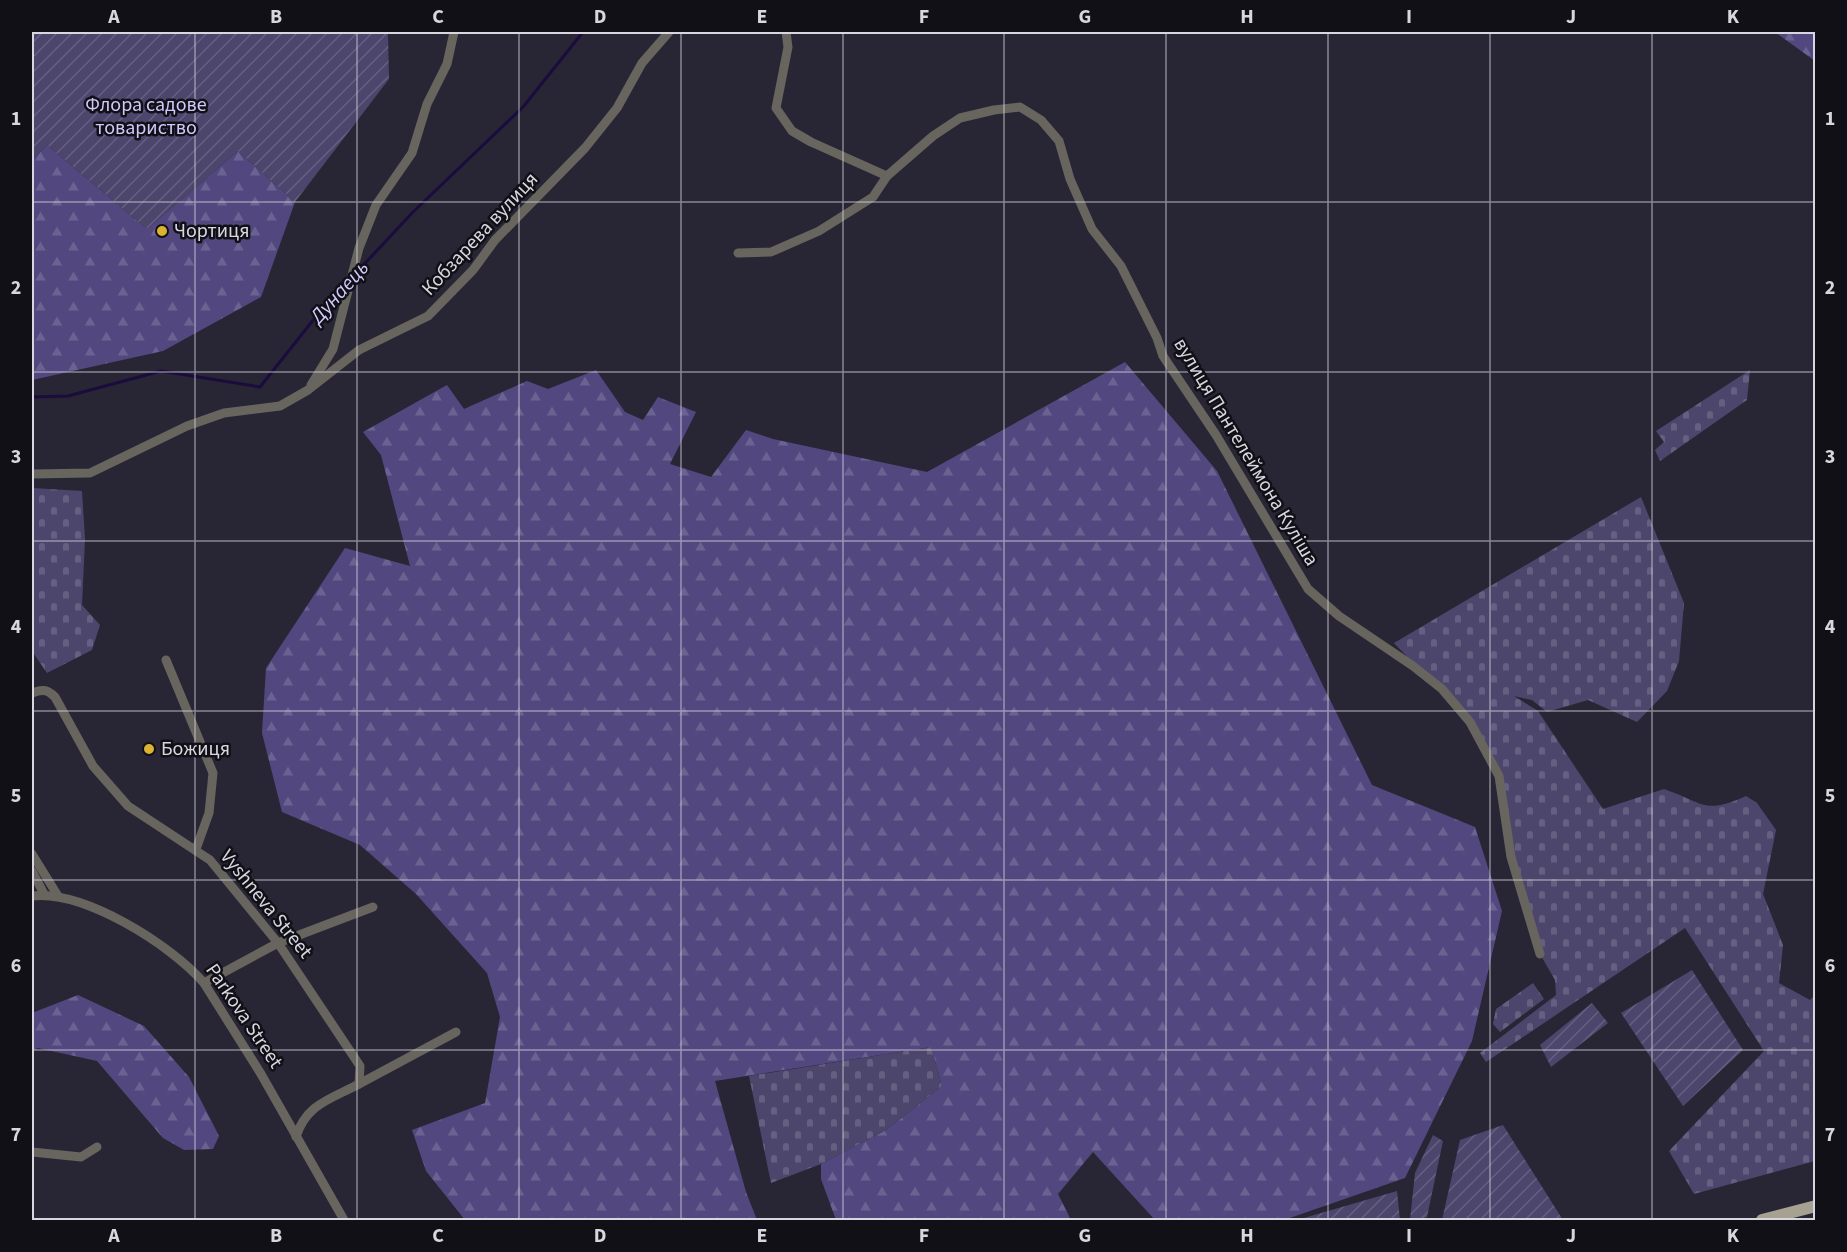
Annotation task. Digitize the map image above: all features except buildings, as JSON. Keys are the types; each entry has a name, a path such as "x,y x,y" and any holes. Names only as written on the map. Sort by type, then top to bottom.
{"main road":[{"path":"1762,1221 1815,1206"}],"street":[{"path":"308,390 333,349 359,248 376,205 412,153 427,104 447,64 454,32"},
{"name":"Кобзарева вулиця","path":"32,474 90,473 187,426 224,414 280,406 308,390 359,350 428,316 473,270 509,225 585,148 617,108 642,63 669,32"},
{"path":"786,32 788,47 776,108 792,131 840,157 887,176"},
{"name":"вулиця Пантелеймона Куліша","path":"738,253 771,252 819,231 873,197 887,176 933,136 960,118 1020,107 1041,120 1059,141 1070,179 1092,229 1121,266 1157,338 1163,356 1216,435 1308,588 1339,616 1413,666 1442,689 1470,723 1499,776 1511,857 1540,954"},
{"path":"166,660 213,773 209,813 196,849"},
{"name":"Vyshneva Street","path":"32,693 40,690 48,691 55,698 93,766 128,806 179,842 196,849 210,860 278,943 360,1066 359,1084"},
{"path":"32,854 58,896"},
{"path":"32,871 44,894"},
{"name":"Parkova Street","path":"32,896 44,894 58,896 139,929 192,970 204,983 261,1074 344,1221"},
{"path":"204,983 278,943 373,907"},
{"path":"296,1137 300,1121 308,1111 456,1032"},
{"path":"32,1152 81,1157 97,1147"}],"green space":[{"name":"Флора садове товариство","path":"32,32 388,32 389,79 295,202 238,151 147,229 47,145 32,160"},
{"path":"1775,32 1815,32 1815,61"},
{"path":"47,145 147,229 238,151 295,202 261,297 163,351 32,380 32,160"},
{"path":"1125,362 1217,471 1372,785 1475,827 1502,911 1472,1041 1405,1178 1284,1220 1155,1220 1093,1152 1058,1194 1071,1220 836,1220 821,1179 821,1164 886,1130 942,1086 931,1047 715,1081 746,1192 757,1220 465,1220 426,1171 412,1130 485,1103 500,1017 487,973 416,894 360,845 282,812 262,733 266,668 345,548 410,566 381,455 363,432 447,385 464,409 527,381 548,389 596,370 625,412 643,420 658,397 696,412 670,464 711,477 746,430 773,439 927,472"},
{"path":"1750,370 1747,400 1660,461 1655,450 1664,442 1656,431"},
{"path":"32,488 82,491 85,539 82,605 100,625 92,650 47,673 32,651"},
{"path":"1641,497 1684,603 1679,661 1667,691 1637,722 1588,700 1547,712 1532,700 1514,696 1538,711 1603,809 1664,789 1712,806 1732,802 1746,796 1757,803 1776,830 1763,894 1783,945 1779,983 1810,1000 1815,995 1815,1161 1694,1194 1669,1151 1764,1051 1685,928 1486,1062 1480,1053 1556,995 1555,980 1540,954 1521,897 1499,776 1470,722 1394,643"},
{"path":"1692,970 1743,1050 1683,1106 1621,1013"},
{"path":"1533,983 1544,999 1500,1032 1493,1024 1496,1009"},
{"path":"78,995 144,1026 189,1077 219,1136 213,1149 184,1150 163,1138 97,1061 38,1048 32,1051 32,1013"},
{"path":"1592,1003 1608,1023 1551,1067 1540,1045"},
{"path":"931,1047 942,1086 886,1130 821,1164 771,1183 749,1076"},
{"path":"1503,1125 1563,1220 1442,1220 1460,1140"},
{"path":"1433,1135 1443,1141 1427,1217 1410,1220 1415,1173"},
{"path":"1397,1191 1400,1220 1297,1220"}],"waterway":[{"name":"Дунаець","path":"357,272 412,213 523,107 583,32"},
{"name":"Дунаець","path":"32,397 68,396 161,371 260,387 322,309 348,281"}],"place":[{"name":"Чортиця","path":"162,231"},
{"name":"Божиця","path":"149,749"}]}
